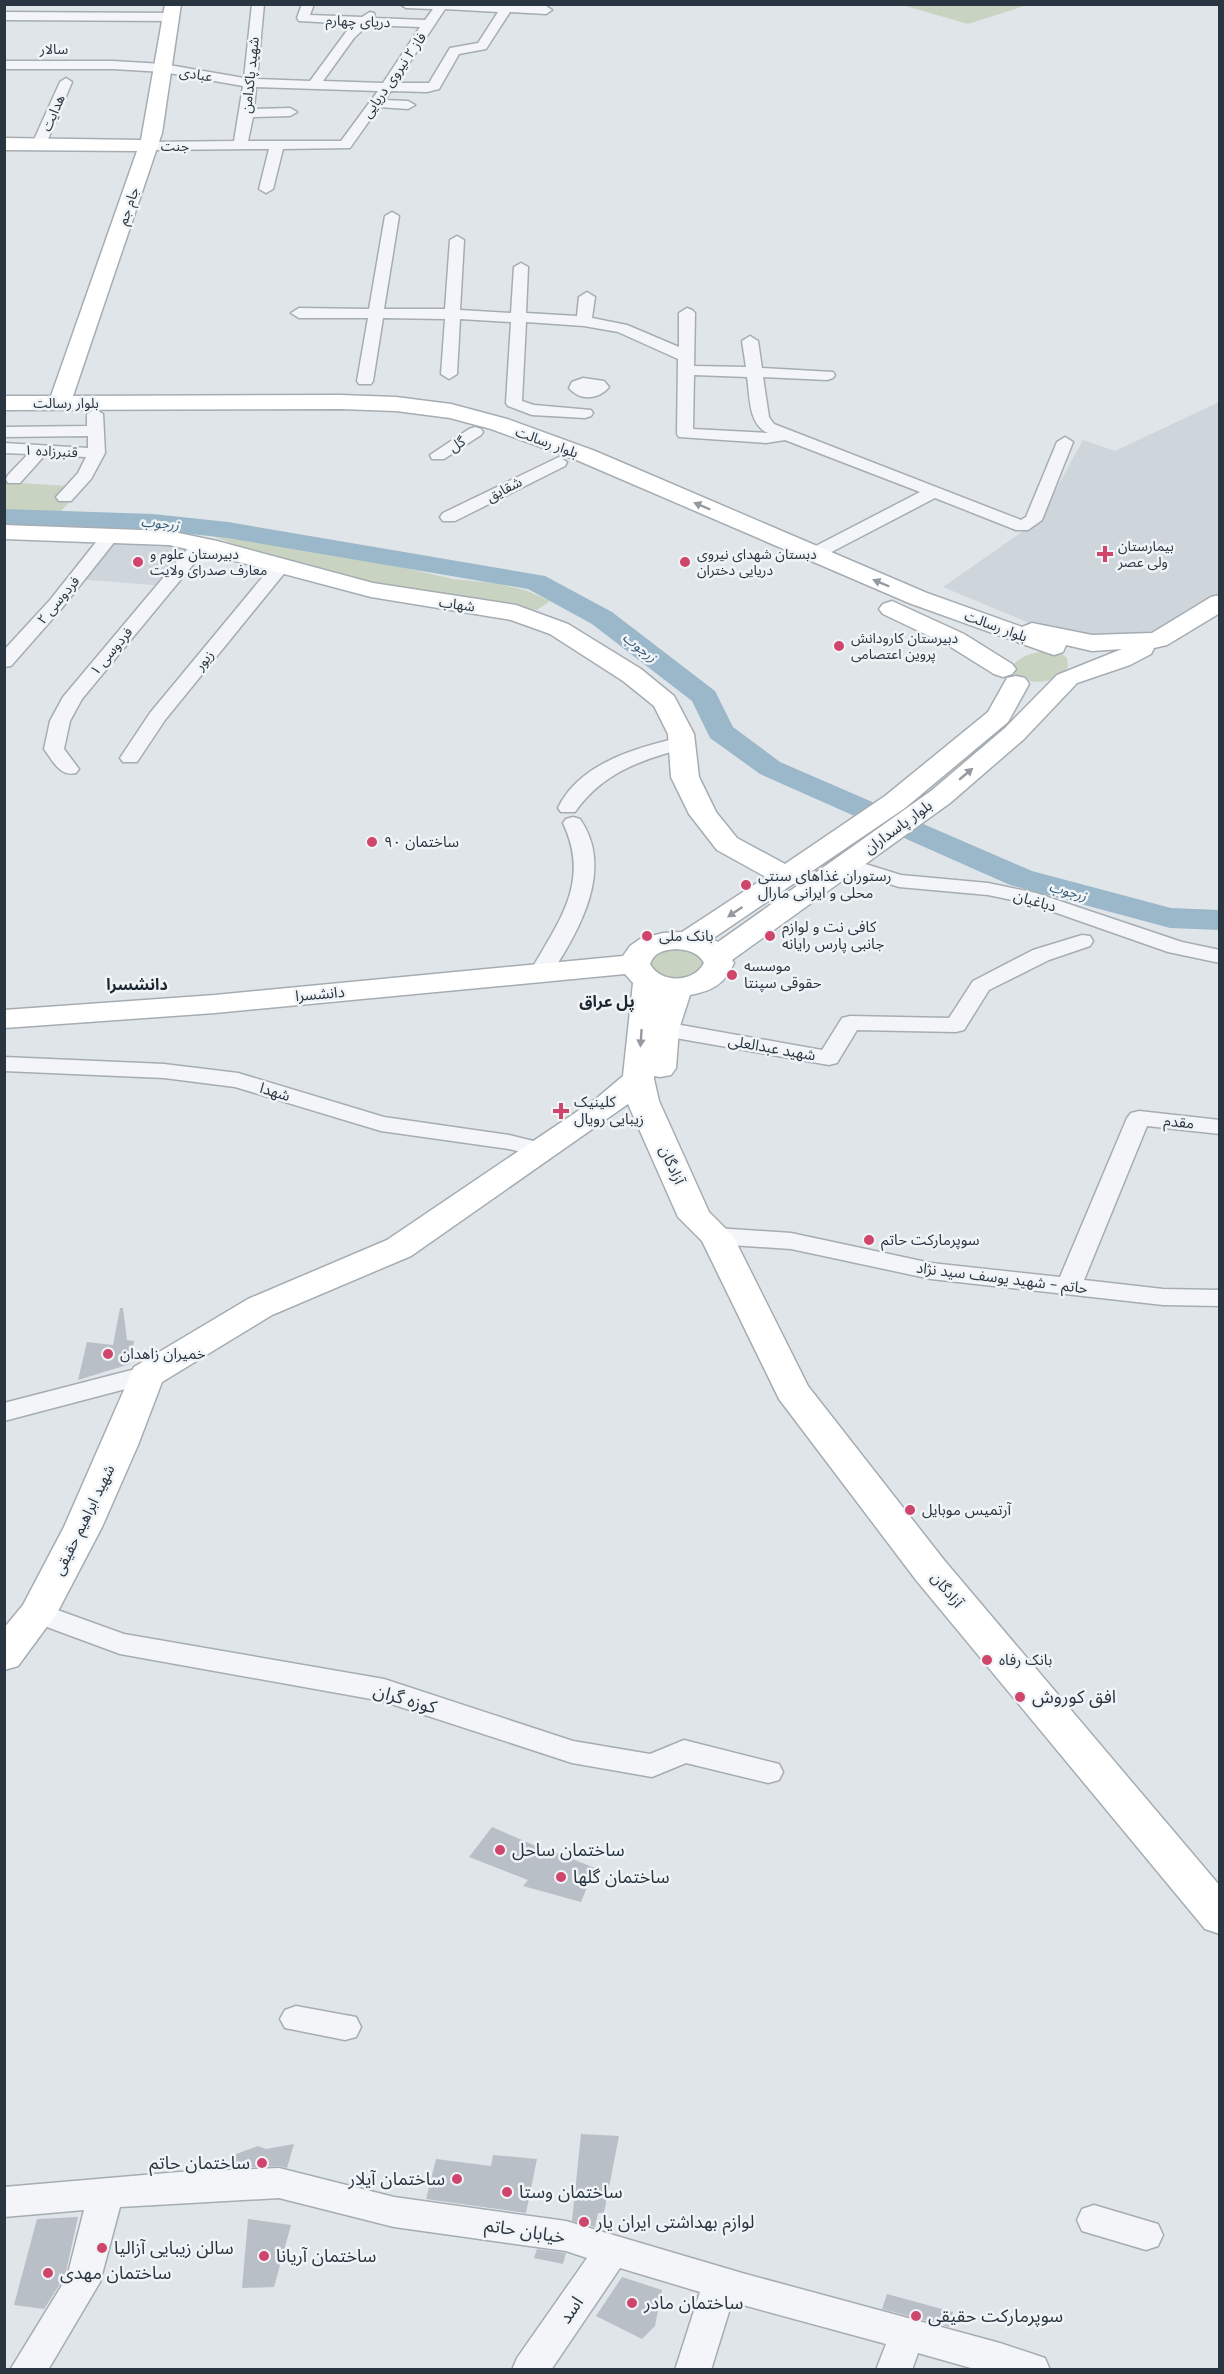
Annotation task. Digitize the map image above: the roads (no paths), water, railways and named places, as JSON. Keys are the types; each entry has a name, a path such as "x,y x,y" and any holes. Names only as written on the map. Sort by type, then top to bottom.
{"main road":[{"name":"جام جم","path":"60,403 153,132 172,11"},
{"name":"جنت","path":"4,144 148,146"},
{"name":"بلوار رسالت","path":"4,403 363,403 396,404 451,411 499,424 587,456 918,598 1060,648"},
{"name":"بلوار رسالت","path":"4,414 95,423 390,415 438,422 475,432 559,462 781,559 955,639 1009,676"},
{"name":"شهاب","path":"8,536 169,538 371,590 516,613 539,620 559,629 632,675 665,702 681,734 686,777 703,814 727,844 786,876"},
{"path":"918,598 949,603 1022,628 1077,642 1107,644 1158,640"},
{"path":"1009,676 1039,687 1069,679 1121,660 1220,602"},
{"path":"955,639 968,642 981,641 990,637 993,630 989,624"},
{"path":"1060,648 1096,652 1129,649 1158,640"},
{"name":"بلوار پاسداران","path":"717,957 747,933 846,864 864,837 895,802 999,716 1009,676 1006,659 1017,652 1032,648 1060,648"},
{"path":"1060,648 1078,659 1078,669 1069,679"},
{"name":"بلوار پاسداران","path":"687,941 721,921 786,876 864,837 921,812 1027,724 1069,679"},
{"path":"642,972 636,957 647,947 665,941 687,941 705,946 717,957 718,969 708,980 678,987"},
{"name":"دانشسرا","path":"4,1019 215,1004 542,972 642,972 678,987"},
{"name":"آزادگان","path":"642,972 640,1090 695,1217 716,1236 792,1391 930,1570 1220,1917"},
{"name":"آزادگان","path":"678,987 664,1029 659,1076 661,1090 666,1106 720,1216 716,1236"},
{"path":"147,1375 260,1307 399,1248 608,1105 629,1098 640,1090"},
{"name":"شهید ابراهیم حقیقی","path":"4,1656 38,1613 92,1507 120,1445 147,1375"}],"street":[{"name":"شهید پاکدامن","path":"240,146 247,113 258,4"},
{"name":"دریای چهارم","path":"308,4 303,18 367,18 429,24"},
{"path":"406,4 488,6 506,9 528,7 546,10"},
{"name":"فاز ۲ نیروی دریایی","path":"345,145 387,87 441,5"},
{"name":"عبادی","path":"4,64 163,68 249,83 315,83 427,88 434,86 454,51 482,46 506,9"},
{"path":"4,16 172,11"},
{"path":"315,83 350,35 367,18"},
{"name":"هدایت","path":"39,144 66,82"},
{"path":"333,98 343,85"},
{"path":"375,104 408,105"},
{"path":"247,113 290,112"},
{"name":"جنت","path":"148,146 345,145"},
{"path":"266,189 277,146"},
{"path":"365,381 392,216"},
{"path":"449,374 458,240"},
{"path":"521,267 514,404 532,410 585,417 586,393"},
{"path":"584,321 588,297"},
{"path":"299,313 453,314 584,321 622,328 686,364 754,372 827,370 830,396"},
{"path":"687,313 685,434 766,438 784,435"},
{"path":"750,341 762,421 768,427 1022,526 1033,520 1065,441"},
{"path":"4,432 95,423 97,453 85,475 65,497"},
{"name":"گل","path":"438,455 475,432"},
{"name":"قنبرزاده ۱","path":"4,448 97,453"},
{"path":"14,479 40,451"},
{"name":"شقایق","path":"449,517 559,462"},
{"path":"813,554 934,492"},
{"name":"فردوسی ۲","path":"4,662 56,604 110,536"},
{"name":"فردوسی ۱","path":"69,769 54,749 60,721 72,697 200,545"},
{"name":"زیور","path":"130,758 157,717 281,566"},
{"path":"542,972 575,907 586,869 583,845 571,815 571,799 602,774 638,754 682,743"},
{"name":"دباغیان","path":"846,864 899,881 988,889 1036,899 1176,947 1220,957"},
{"name":"شهید عبدالعلی","path":"664,1029 829,1058 850,1023 956,1024 981,986 1041,955 1082,941"},
{"path":"1176,947 1220,946"},
{"name":"شهدا","path":"4,1064 164,1071 238,1080 381,1124 509,1142 542,1150"},
{"name":"مقدم","path":"1069,1286 1139,1118 1220,1127"},
{"name":"حاتم - شهید یوسف سید نژاد","path":"716,1236 791,1241 931,1271 1163,1297 1220,1298"},
{"path":"4,1412 147,1375"},
{"name":"کوزه گران","path":"38,1613 120,1644 384,1690 572,1752 652,1766 684,1751 768,1772"},
{"path":"297,2019 345,2027"},
{"name":"خیابان حاتم","path":"4,2202 179,2187 279,2184 394,2212 566,2236 720,2283 1032,2370"},
{"path":"28,2370 83,2282 106,2193"},
{"path":"1094,2220 1146,2235"},
{"name":"اسد","path":"530,2370 612,2250"},
{"path":"693,2370 720,2283"},
{"path":"894,2370 907,2334"}],"waterway":[{"name":"زرجوب","path":"4,517 153,522 228,530 535,582 602,618 705,697 720,732 770,768 1021,878 1170,918 1220,920"}],"place":[{"name":"بیمارستان ولی عصر","path":"1105,554"},
{"name":"دبیرستان علوم و معارف صدرای ولایت","path":"138,562"},
{"name":"دبستان شهدای نیروی دریایی دختران","path":"685,562"},
{"name":"دبیرستان کارودانش پروین اعتصامی","path":"839,646"},
{"name":"ساختمان ۹۰","path":"372,842"},
{"name":"رستوران غذاهای سنتی محلی و ایرانی مارال","path":"746,885"},
{"name":"بانک ملی","path":"647,936"},
{"name":"کافی نت و لوازم جانبی پارس رایانه","path":"770,936"},
{"name":"موسسه حقوقی سپنتا","path":"732,975"},
{"name":"کلینیک زیبایی رویال","path":"561,1111"},
{"name":"سوپرمارکت حاتم","path":"869,1240"},
{"name":"خمیران زاهدان","path":"108,1354"},
{"name":"آرتمیس موبایل","path":"910,1510"},
{"name":"بانک رفاه","path":"987,1660"},
{"name":"افق کوروش","path":"1020,1697"},
{"name":"ساختمان ساحل","path":"500,1850"},
{"name":"ساختمان گلها","path":"561,1877"},
{"name":"ساختمان حاتم","path":"262,2163"},
{"name":"ساختمان آیلار","path":"457,2179"},
{"name":"ساختمان وستا","path":"507,2192"},
{"name":"لوازم بهداشتی ایران یار","path":"584,2222"},
{"name":"سالن زیبایی آزالیا","path":"102,2248"},
{"name":"ساختمان آریانا","path":"264,2256"},
{"name":"ساختمان مهدی","path":"48,2273"},
{"name":"ساختمان مادر","path":"632,2303"},
{"name":"سوپرمارکت حقیقی","path":"916,2316"}],"district":[{"name":"دانشسرا","path":"137,984"},
{"name":"پل عراق","path":"607,1001"}]}
